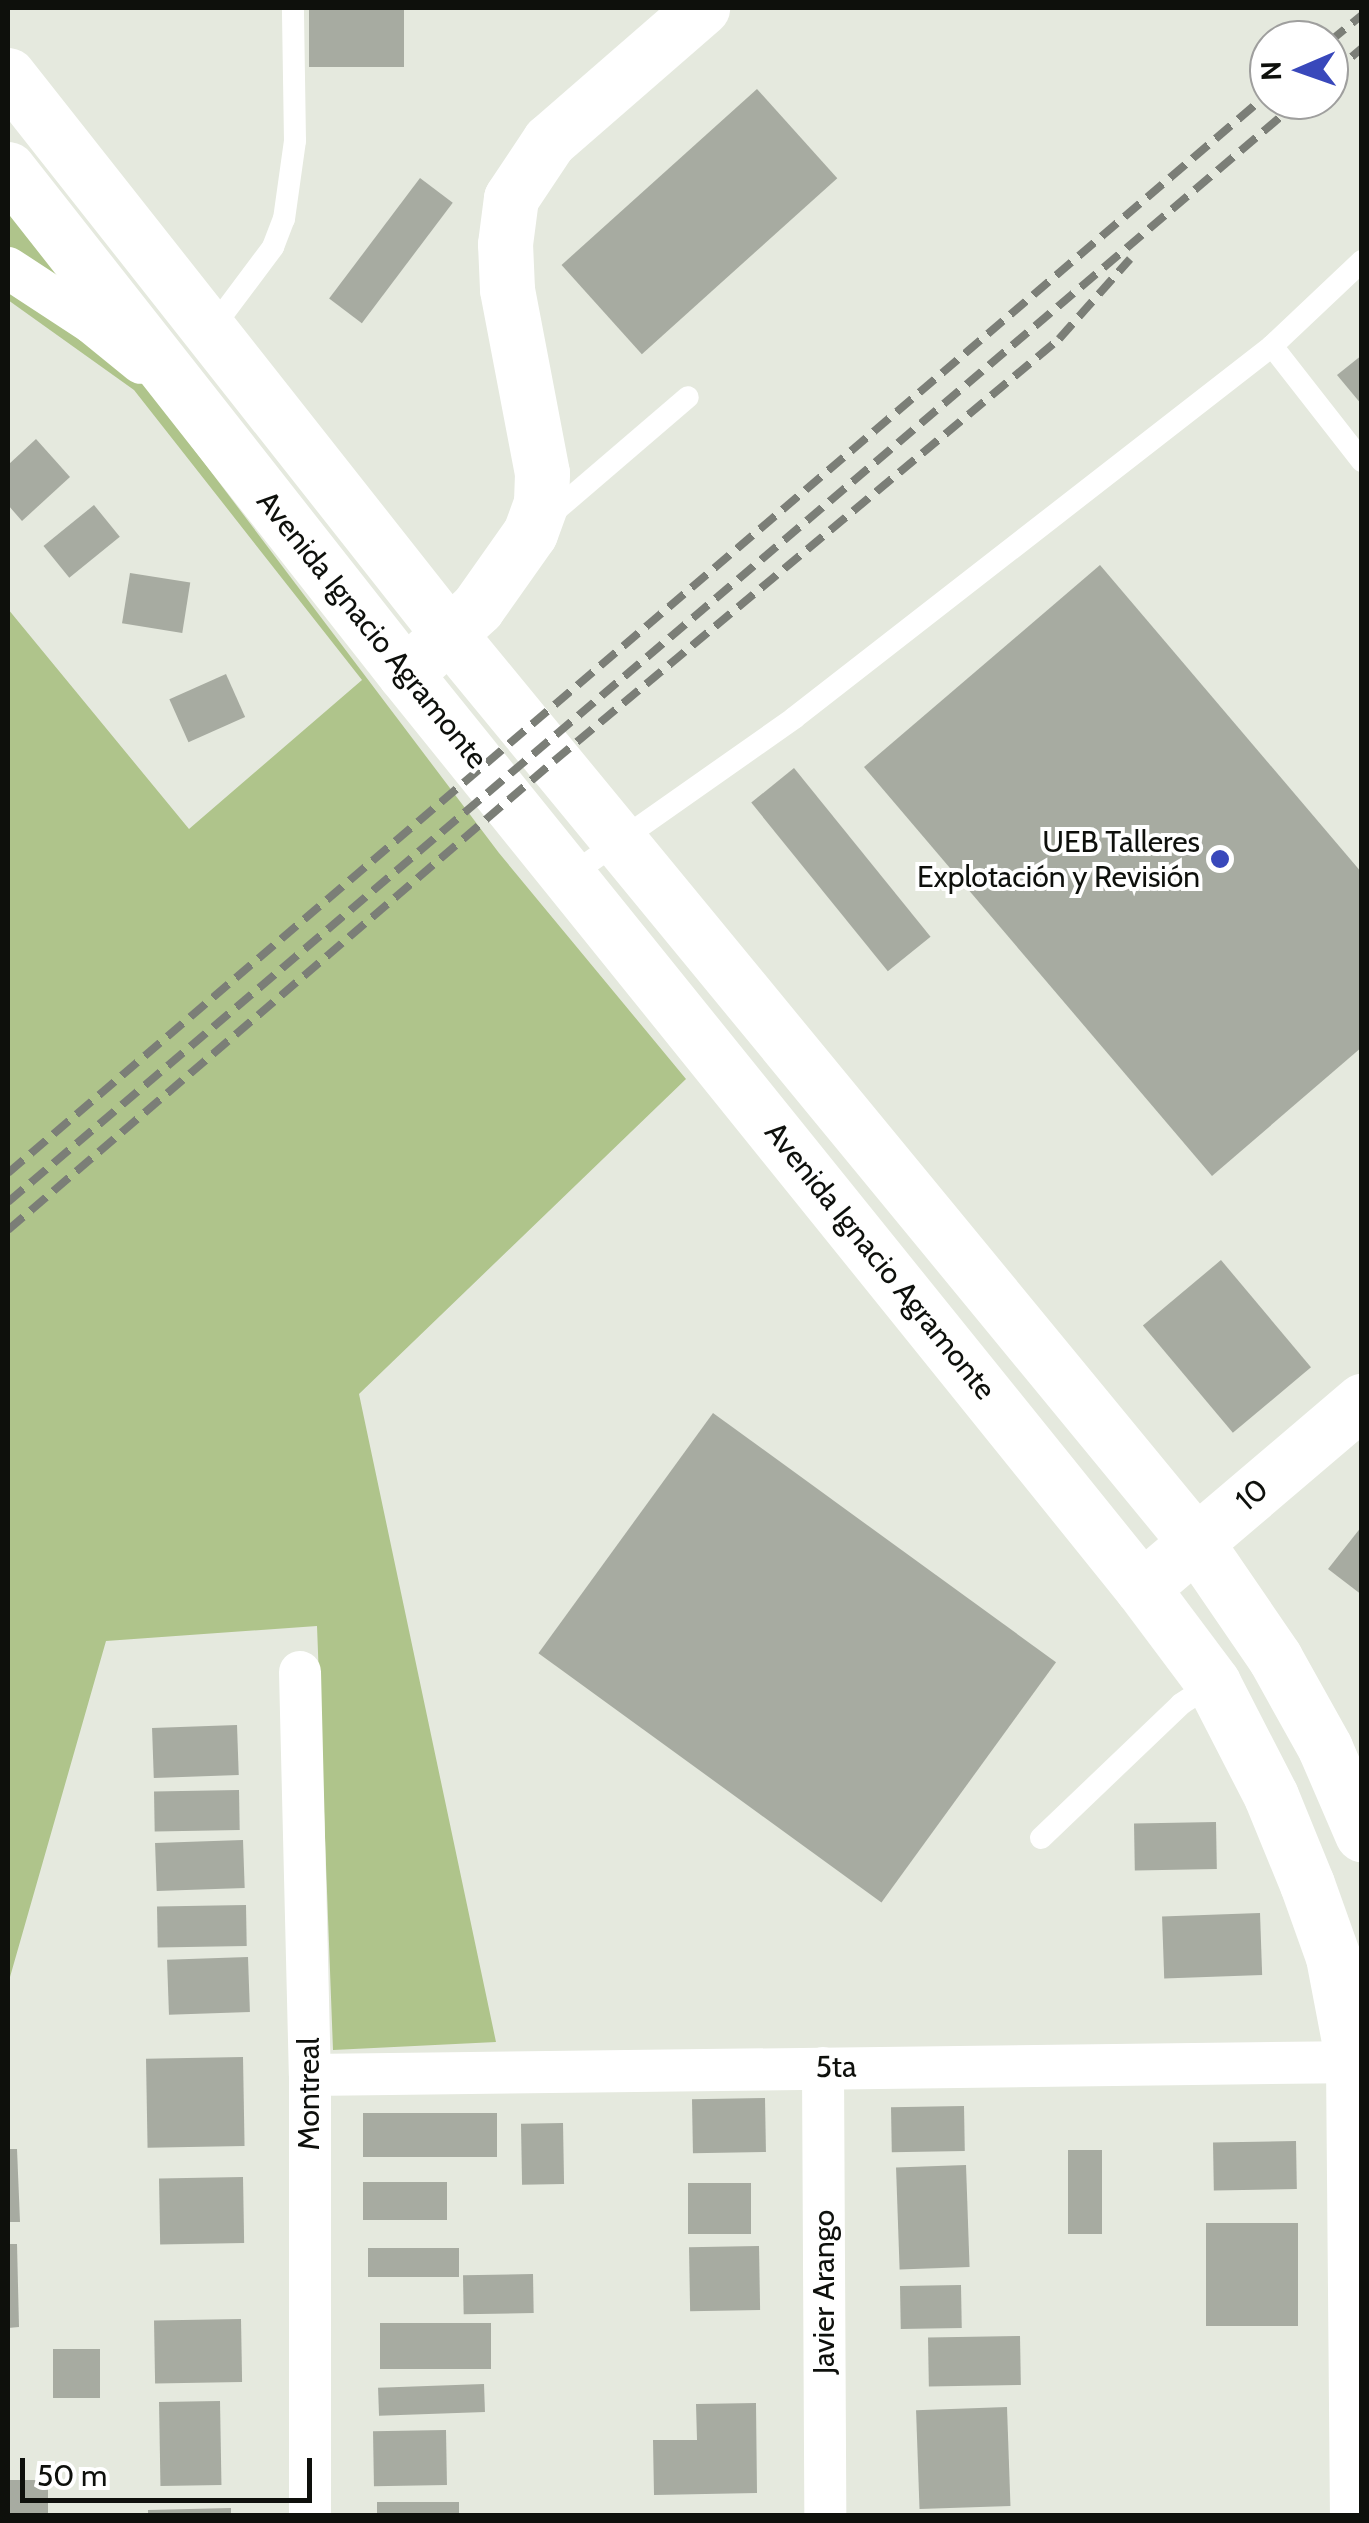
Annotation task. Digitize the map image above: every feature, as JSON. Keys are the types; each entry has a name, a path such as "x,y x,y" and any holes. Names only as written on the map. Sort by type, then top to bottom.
{"main road":[{"path":"405,674 477,608 530,533 540,502 542,473 507,289 505,244 511,198 549,141 702,8"},
{"name":"Avenida Ignacio Agramonte","path":"9,80 449,634 1195,1541 1283,1672 1326,1748 1362,1834"},
{"name":"Avenida Ignacio Agramonte","path":"8,169 405,674 571,874 1142,1588 1213,1684 1270,1796 1308,1884 1333,1957 1357,2062 1356,2516"},
{"name":"10","path":"1142,1588 1362,1402"}],"street":[{"path":"8,268 92,323 196,409"},
{"name":"Montreal","path":"300,1672 310,2074 310,2516"},
{"name":"5ta","path":"310,2074 1357,2062"},
{"name":"Javier Arango","path":"823,2068 825,2516"}],"lane":[{"path":"209,333 273,247 284,219 295,141 293,8"},
{"path":"571,874 794,718 1272,346 1362,262"},
{"path":"1272,346 1362,461"},
{"path":"530,533 688,396"},
{"path":"1042,1838 1181,1704 1213,1684"}],"green space":[{"path":"8,203 499,853 686,1079 359,1394 496,2042 333,2050 317,1626 106,1641 8,1984 8,609 189,829 362,680 134,390 8,300"}],"building":[{"path":"309,8 404,8 404,67 309,67"},
{"path":"757,89 837,178 642,354 562,265"},
{"path":"420,178 453,203 362,323 329,299"},
{"path":"1362,355 1362,405 1337,375"},
{"path":"36,439 70,477 22,521 8,505 8,465"},
{"path":"94,505 120,537 69,578 43,546"},
{"path":"1100,565 1362,873 1362,1047 1212,1176 864,767"},
{"path":"130,573 190,583 182,633 122,623"},
{"path":"226,674 245,717 188,742 169,699"},
{"path":"794,768 931,937 888,971 751,803"},
{"path":"1221,1260 1311,1367 1233,1433 1143,1326"},
{"path":"713,1413 1056,1662 881,1902 538,1653"},
{"path":"1362,1526 1362,1595 1328,1569"},
{"path":"237,1725 239,1775 154,1778 152,1728"},
{"path":"239,1790 240,1830 155,1831 154,1791"},
{"path":"1216,1822 1217,1869 1135,1870 1134,1823"},
{"path":"243,1840 245,1888 157,1891 155,1843"},
{"path":"246,1905 247,1946 158,1948 157,1907"},
{"path":"1260,1913 1262,1975 1164,1978 1162,1916"},
{"path":"248,1957 250,2012 169,2015 167,1960"},
{"path":"243,2057 245,2146 148,2148 146,2059"},
{"path":"765,2098 766,2152 693,2153 692,2099"},
{"path":"964,2106 965,2151 892,2152 891,2107"},
{"path":"363,2113 497,2113 497,2157 363,2157"},
{"path":"563,2123 564,2184 522,2185 521,2124"},
{"path":"1296,2141 1297,2189 1214,2190 1213,2142"},
{"path":"8,2149 17,2149 20,2222 8,2222"},
{"path":"1068,2150 1102,2150 1102,2234 1068,2234"},
{"path":"966,2165 970,2267 900,2269 896,2167"},
{"path":"243,2177 244,2243 160,2244 159,2178"},
{"path":"363,2182 447,2182 447,2220 363,2220"},
{"path":"688,2183 751,2183 751,2234 688,2234"},
{"path":"1206,2223 1298,2223 1298,2326 1206,2326"},
{"path":"8,2244 17,2244 19,2327 8,2328"},
{"path":"759,2246 760,2310 690,2311 689,2247"},
{"path":"368,2248 459,2248 459,2277 368,2277"},
{"path":"533,2274 534,2313 464,2314 463,2275"},
{"path":"961,2285 962,2328 901,2329 900,2286"},
{"path":"241,2319 242,2382 155,2384 154,2321"},
{"path":"380,2323 491,2323 491,2369 380,2369"},
{"path":"1020,2336 1021,2385 929,2387 928,2338"},
{"path":"53,2349 100,2349 100,2398 53,2398"},
{"path":"484,2384 485,2412 379,2416 378,2388"},
{"path":"220,2401 221,2485 160,2486 159,2402"},
{"path":"756,2403 757,2493 654,2495 653,2440 697,2440 696,2404"},
{"path":"1007,2407 1010,2506 920,2509 916,2410"},
{"path":"446,2430 447,2485 374,2486 373,2431"},
{"path":"8,2480 48,2480 48,2516 8,2516"},
{"path":"377,2502 459,2502 459,2516 377,2516"},
{"path":"231,2508 231,2516 148,2516 148,2510"}],"railway":[{"path":"1349,26 1362,15"},
{"path":"1349,59 1362,48"},
{"path":"8,1173 1249,110"},
{"path":"8,1202 1277,120"},
{"path":"8,1230 554,761 1059,339 1130,259"}],"place":[{"name":"UEB Talleres Explotación y Revisión","path":"1220,859"}]}
